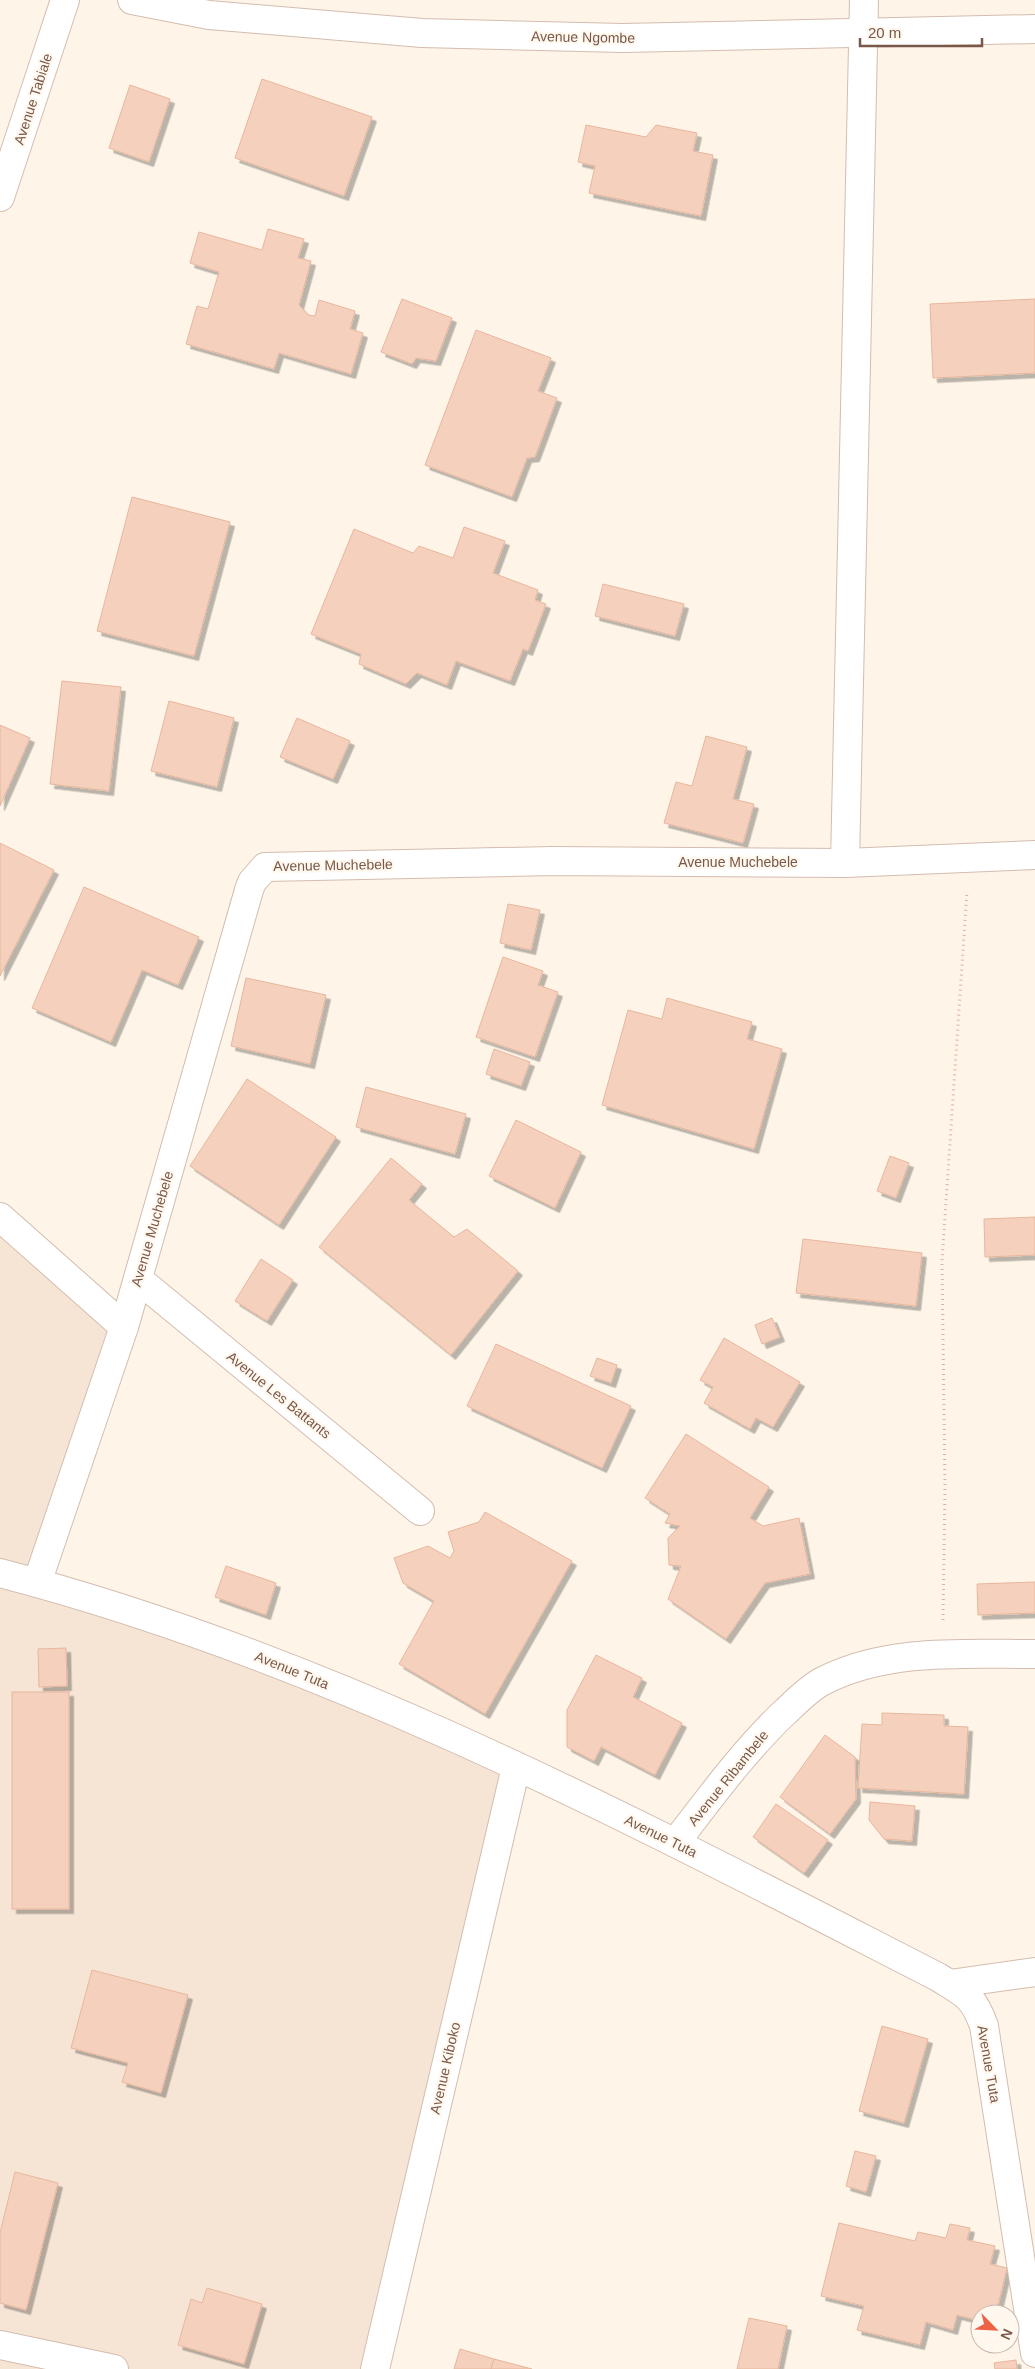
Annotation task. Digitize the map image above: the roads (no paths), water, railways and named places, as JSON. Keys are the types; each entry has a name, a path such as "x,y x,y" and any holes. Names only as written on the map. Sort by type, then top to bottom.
{"street":[{"name":"Avenue Tabiale","path":"0,197 65,0"},
{"name":"Avenue Ngombe","path":"132,0 209,15 422,33 623,38 864,31 1035,29"},
{"path":"845,863 864,0"},
{"name":"Avenue Muchebele","path":"37,1583 124,1327 247,895 252,882 265,867 552,861 845,863 1035,855"},
{"path":"0,1217 124,1327"},
{"name":"Avenue Les Battants","path":"138,1279 420,1511"},
{"name":"Avenue Tuta","path":"0,1573 213,1638 385,1708 516,1767 676,1843 968,1995 977,2007 984,2026 1035,2353"},
{"name":"Avenue Ribambele","path":"676,1843 739,1759 783,1714 820,1682 839,1673 887,1660 942,1654 1035,1654"},
{"name":"Avenue Kiboko","path":"375,2369 516,1767"},
{"path":"950,1984 1035,1972"},
{"path":"0,2345 114,2369"}]}
